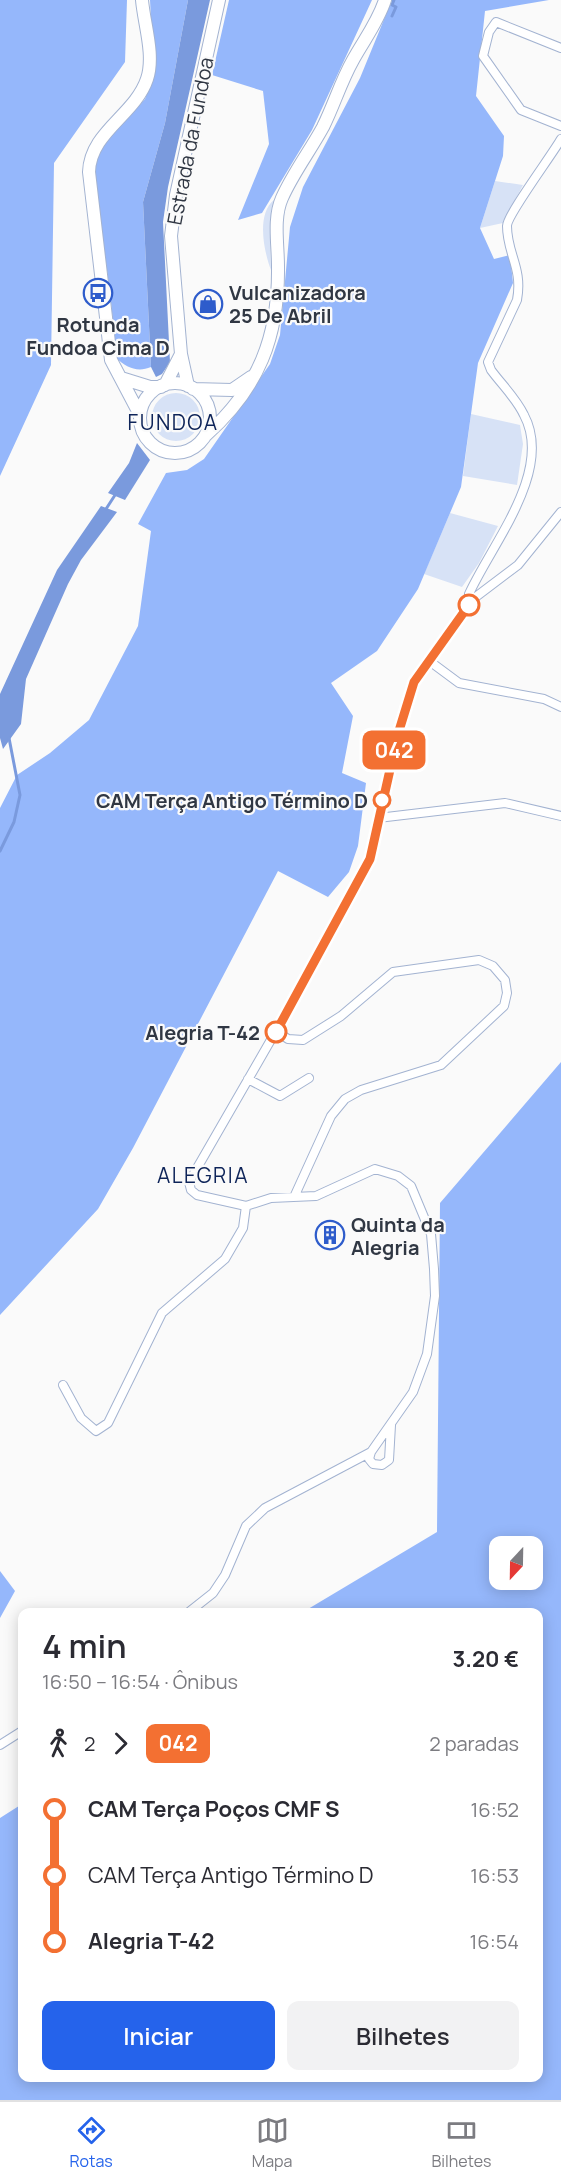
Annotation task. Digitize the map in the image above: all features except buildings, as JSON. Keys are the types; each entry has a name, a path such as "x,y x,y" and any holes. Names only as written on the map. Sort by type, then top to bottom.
{"main road":[{"path":"142,0 148,46 148,76 141,96 94,148 89,162 90,202 111,360 140,416 143,431 158,448 171,453 183,452 194,447 222,420 257,371 274,328 278,294 277,224 282,199 322,128 345,74 379,16 385,0"},
{"name":"Estrada da Fundoa","path":"191,387 181,354 171,236 176,195 219,0"},
{"path":"140,416 145,401 160,387 181,354"},
{"path":"120,378 160,387 232,390 257,371"},
{"path":"191,387 203,398 209,409 210,422 206,435"}],"street":[{"path":"561,48 496,22 489,32 483,56 521,110 561,126"},
{"path":"473,599 469,594 525,486 531,461 531,431 525,416 491,370 488,362 517,300 519,289 519,274 507,225 512,211 540,174 561,139"},
{"path":"194,1608 213,1593 225,1575 246,1526 265,1508 370,1452 413,1392 427,1354 435,1296 430,1234 420,1202 411,1186 398,1176 375,1169 316,1196 295,1195 246,1206 197,1195 191,1190 189,1182 276,1032 370,859 407,700 428,660 473,599 518,565 561,512"},
{"path":"428,660 459,683 544,699 561,707"},
{"path":"378,818 505,803 561,816"},
{"path":"276,1032 288,1039 303,1040 341,1016 385,976 402,969 479,960 493,966 505,980 507,993 504,1006 441,1065 361,1090 345,1099 331,1116 295,1195"},
{"path":"248,1079 280,1096 309,1078"},
{"path":"63,1385 81,1418 96,1431 108,1423 162,1313 225,1258 243,1228 246,1206"},
{"path":"370,1452 369,1459 373,1464 387,1463 391,1456 391,1425"},
{"path":"0,1745 18,1734"}],"shaded area":[{"path":"0,0 127,0 125,62 54,163 51,365 0,476"},
{"path":"150,0 188,0 165,123 143,202 151,367 136,369 116,358 93,156 145,99 154,76"},
{"path":"188,0 210,0 168,187 163,222 170,362 162,374 156,377 151,367 143,202 165,123"},
{"path":"229,0 372,0 312,130 262,213 238,220 269,144 263,91 212,75"},
{"path":"392,0 549,0 485,11 476,96 504,136 503,156 480,228 494,259 510,255 513,283 478,363 461,487 418,589 377,651 331,683 353,716 342,773 366,783 358,846 349,872 328,897 278,871 133,1148 98,1209 0,1315 0,808 17,775 50,753 89,720 138,626 151,531 138,524 166,473 187,470 204,459 270,364 280,335 290,227 303,187 360,78"},
{"path":"495,181 523,185 503,223 480,228"},
{"path":"274,200 270,234 271,270 264,244 263,224 268,206"},
{"path":"171,393 181,393 196,403 200,417 199,426 190,437 181,441 171,441 156,431 152,422 152,412 162,397"},
{"path":"471,414 520,425 523,444 517,485 463,476"},
{"path":"137,443 150,460 125,500 108,493 129,463"},
{"path":"101,506 117,512 81,560 68,584 26,679 21,724 3,749 0,738 0,694 57,570"},
{"path":"450,513 498,526 479,563 462,587 424,574"},
{"path":"561,1062 561,2100 0,2100 0,1818 18,1807 18,2082 543,2082 543,1608 310,1608 437,1532 440,1203"},
{"path":"0,1571 15,1591 0,1618"}],"waterway":[{"path":"392,16 396,7 392,5 394,0"},
{"path":"106,509 117,492"},
{"path":"0,851 14,822 20,795 9,738"}],"bus line":[{"name":"042","path":"276,1032 370,859 398,734 414,682 469,605"}],"place":[{"name":"Rotunda Fundoa Cima D","path":"98,293"},
{"name":"Vulcanizadora 25 De Abril","path":"208,304"},
{"name":"CAM Terça Antigo Término D","path":"382,800"},
{"name":"Alegria T-42","path":"276,1032"},
{"name":"Quinta da Alegria","path":"330,1235"}],"district":[{"name":"FUNDOA","path":"173,422"},
{"name":"ALEGRIA","path":"203,1175"}]}
